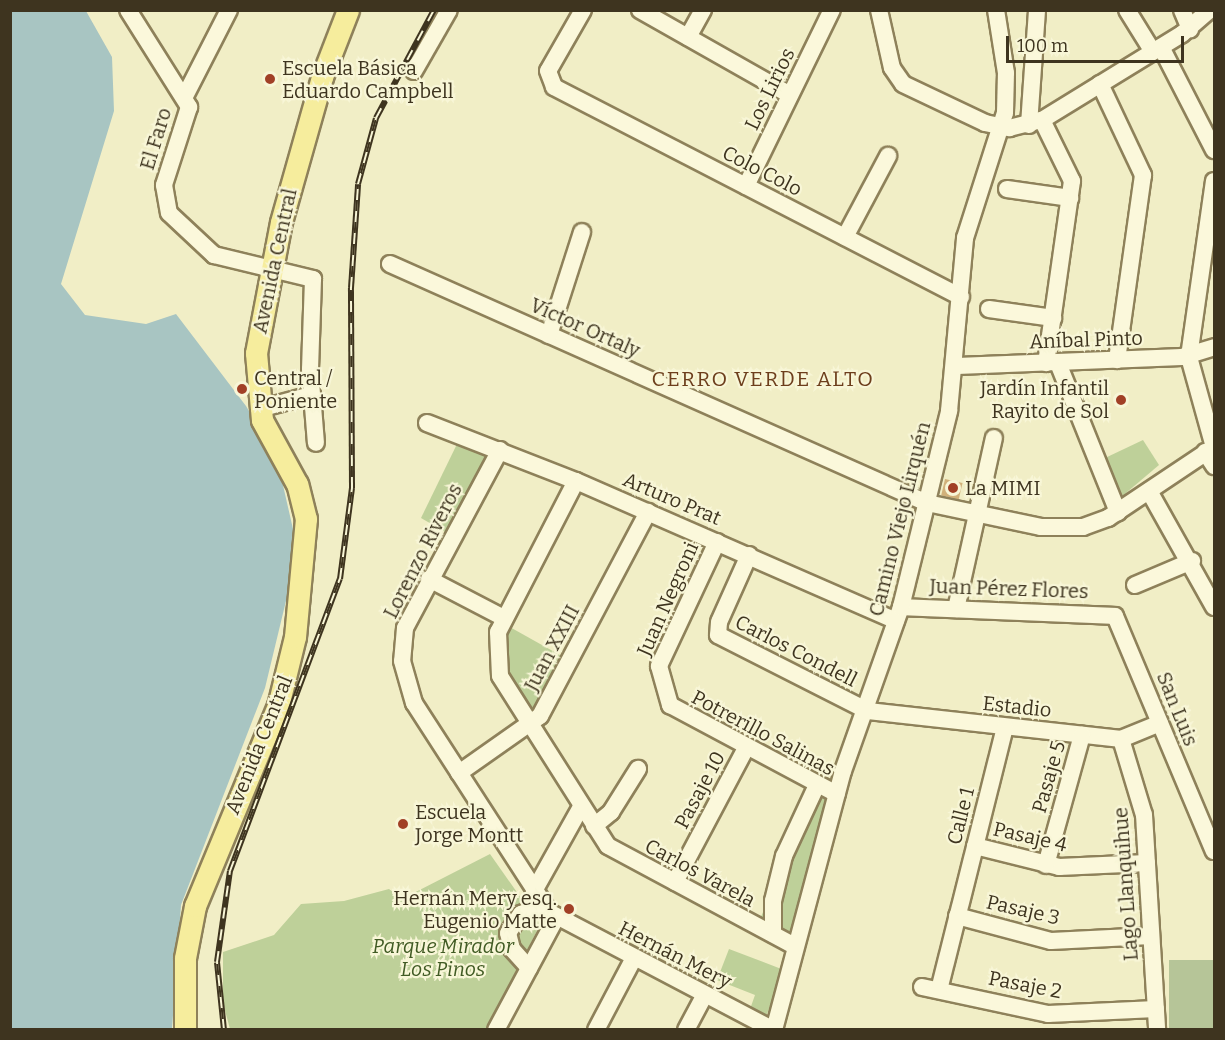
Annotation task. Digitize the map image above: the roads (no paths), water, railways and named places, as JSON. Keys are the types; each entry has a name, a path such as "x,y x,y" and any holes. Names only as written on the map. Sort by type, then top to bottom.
{"main road":[{"name":"Avenida Central","path":"185,1029 190,924 209,866 278,706 303,587 307,537 301,495 260,409 256,353 270,268 316,96 348,10"}],"street":[{"name":"El Faro","path":"128,10 185,96 188,117 164,185 169,213 214,255 313,279 311,395"},
{"path":"185,96 229,10"},
{"path":"414,71 449,10"},
{"name":"Colo Colo","path":"583,10 548,78 554,87 961,297"},
{"path":"640,10 790,95"},
{"path":"688,37 703,10"},
{"name":"Los Lirios","path":"747,186 832,10"},
{"path":"879,10 892,68 903,84 1002,127 1035,122 1190,29 1210,10"},
{"name":"Camino Viejo Lirquén","path":"774,1029 837,795 868,711 899,614 927,503 957,366 968,223 1002,127 1006,73 996,10"},
{"path":"1036,10 1035,122 1069,168 1070,198 1053,318 1052,363 1118,512"},
{"path":"1127,10 1157,50 1215,150"},
{"path":"1182,10 1190,29"},
{"path":"1100,84 1143,175 1117,360"},
{"path":"845,237 888,156"},
{"path":"1215,181 1189,357 1215,466"},
{"path":"1007,189 1070,198"},
{"path":"549,335 582,232"},
{"name":"Víctor Ortaly","path":"390,264 927,503 1062,529 1096,523 1118,512 1212,448"},
{"path":"989,309 1053,318"},
{"name":"Aníbal Pinto","path":"957,366 1189,357 1215,348"},
{"path":"260,409 311,395 316,442"},
{"name":"Arturo Prat","path":"427,423 500,450 717,542 899,614"},
{"path":"956,609 994,438"},
{"name":"Lorenzo Riveros","path":"500,450 429,579 405,628 404,673 414,703 538,897 556,918"},
{"name":"Carlos Varela","path":"576,481 504,618 495,644 498,669 581,807 613,850 796,946"},
{"path":"1149,491 1192,561 1215,607"},
{"name":"Juan XXIII","path":"459,774 531,727 648,512"},
{"name":"Juan Negroni","path":"658,674 717,542"},
{"name":"Carlos Condell","path":"749,555 719,622 718,635 868,711"},
{"path":"1135,585 1192,561"},
{"path":"429,579 504,618"},
{"name":"Juan Pérez Flores","path":"899,614 956,609 1115,616"},
{"name":"San Luis","path":"1115,616 1215,851"},
{"name":"Potrerillo Salinas","path":"658,674 673,709 837,795"},
{"name":"Estadio","path":"868,711 1121,739 1160,723"},
{"name":"Calle 1","path":"931,988 957,916 1005,727"},
{"name":"Pasaje 5","path":"1046,865 1082,735"},
{"name":"Lago Llanquihue","path":"1121,739 1141,795 1157,1029"},
{"name":"Pasaje 10","path":"675,882 746,748"},
{"path":"594,826 615,806 638,769"},
{"path":"773,934 773,901 784,856 817,785"},
{"path":"529,968 512,949 508,933 517,918 538,897 581,807"},
{"name":"Pasaje 4","path":"975,846 1046,865 1147,863"},
{"name":"Pasaje 3","path":"957,916 1051,941 1151,936"},
{"path":"496,1029 556,918"},
{"name":"Hernán Mery","path":"556,918 774,1029"},
{"path":"596,1029 634,958"},
{"name":"Pasaje 2","path":"931,988 1048,1014 1156,1010"},
{"path":"686,1029 705,995"}],"water":[{"path":"10,11 86,11 112,57 114,111 61,284 85,315 146,324 176,314 246,406 277,459 293,529 292,576 265,688 181,905 172,1029 11,1029"}],"railway":[{"path":"224,1030 217,962 230,871 340,579 352,488 351,288 358,184 376,118 434,10"}],"place":[{"name":"Escuela Básica Eduardo Campbell","path":"270,79"},
{"name":"Central / Poniente","path":"242,389"},
{"name":"Jardín Infantil Rayito de Sol","path":"1121,400"},
{"name":"La MIMI","path":"953,488"},
{"name":"Escuela Jorge Montt","path":"403,824"},
{"name":"Hernán Mery esq. Eugenio Matte","path":"569,909"}],"district":[{"name":"CERRO VERDE ALTO","path":"763,379"}],"park label":[{"name":"Parque Mirador Los Pinos","path":"443,958"}]}
